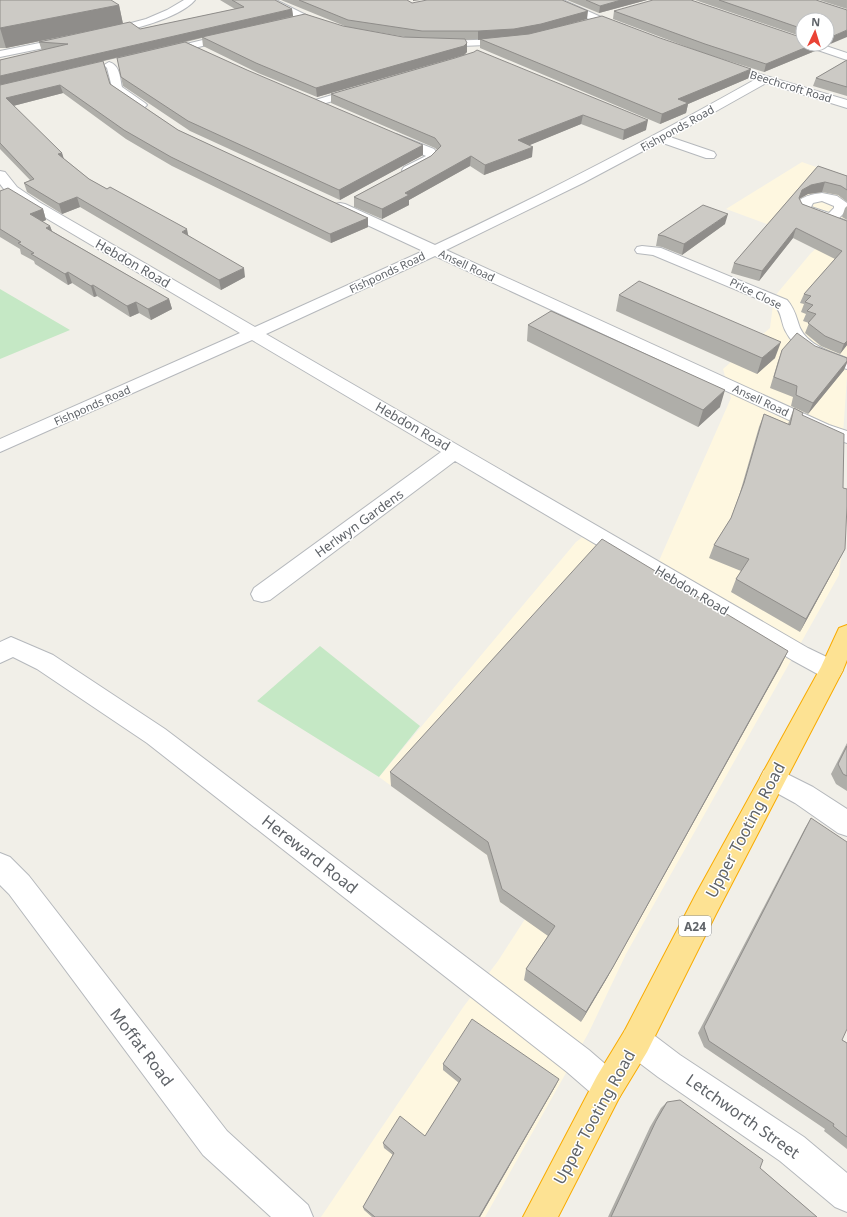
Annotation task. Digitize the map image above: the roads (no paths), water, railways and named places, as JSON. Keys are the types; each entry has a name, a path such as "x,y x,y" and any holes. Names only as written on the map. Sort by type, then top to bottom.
{"highway":[{"name":"Upper Tooting Road","path":"540,1217 608,1087 636,1041 706,904 831,670 847,634"}],"street":[{"path":"98,34 144,22 177,9 190,0"},
{"path":"269,0 304,18 338,29"},
{"path":"555,0 598,19 634,32"},
{"path":"586,24 613,14"},
{"path":"289,22 304,18"},
{"path":"153,55 243,33"},
{"path":"0,54 77,39"},
{"path":"425,44 474,52 521,40"},
{"path":"190,46 204,53"},
{"path":"833,52 847,57"},
{"path":"124,62 105,66 112,67 117,89 154,114"},
{"name":"Beechcroft Road","path":"742,71 847,104"},
{"name":"Fishponds Road","path":"0,446 434,250 565,187 661,133 766,79"},
{"path":"316,103 367,88"},
{"path":"302,97 331,109"},
{"path":"661,133 710,155"},
{"path":"388,134 430,152 433,156 430,160 399,176"},
{"name":"Hebdon Road","path":"0,175 21,197 793,650 831,670"},
{"name":"Ansell Road","path":"326,200 347,203 434,250 823,429 847,437"},
{"path":"831,218 835,222 847,226"},
{"name":"Price Close","path":"642,250 656,251 781,303 786,308 790,316 790,324 801,342 829,357 847,364"},
{"name":"Herlwyn Gardens","path":"262,594 456,451"},
{"name":"Hereward Road","path":"0,654 11,646 45,662 156,736 572,1056 608,1087"},
{"path":"773,778 804,795 847,824"},
{"name":"Moffat Road","path":"0,866 19,885 215,1143 296,1217"},
{"name":"Letchworth Street","path":"636,1041 669,1066 792,1149 847,1195"}]}
